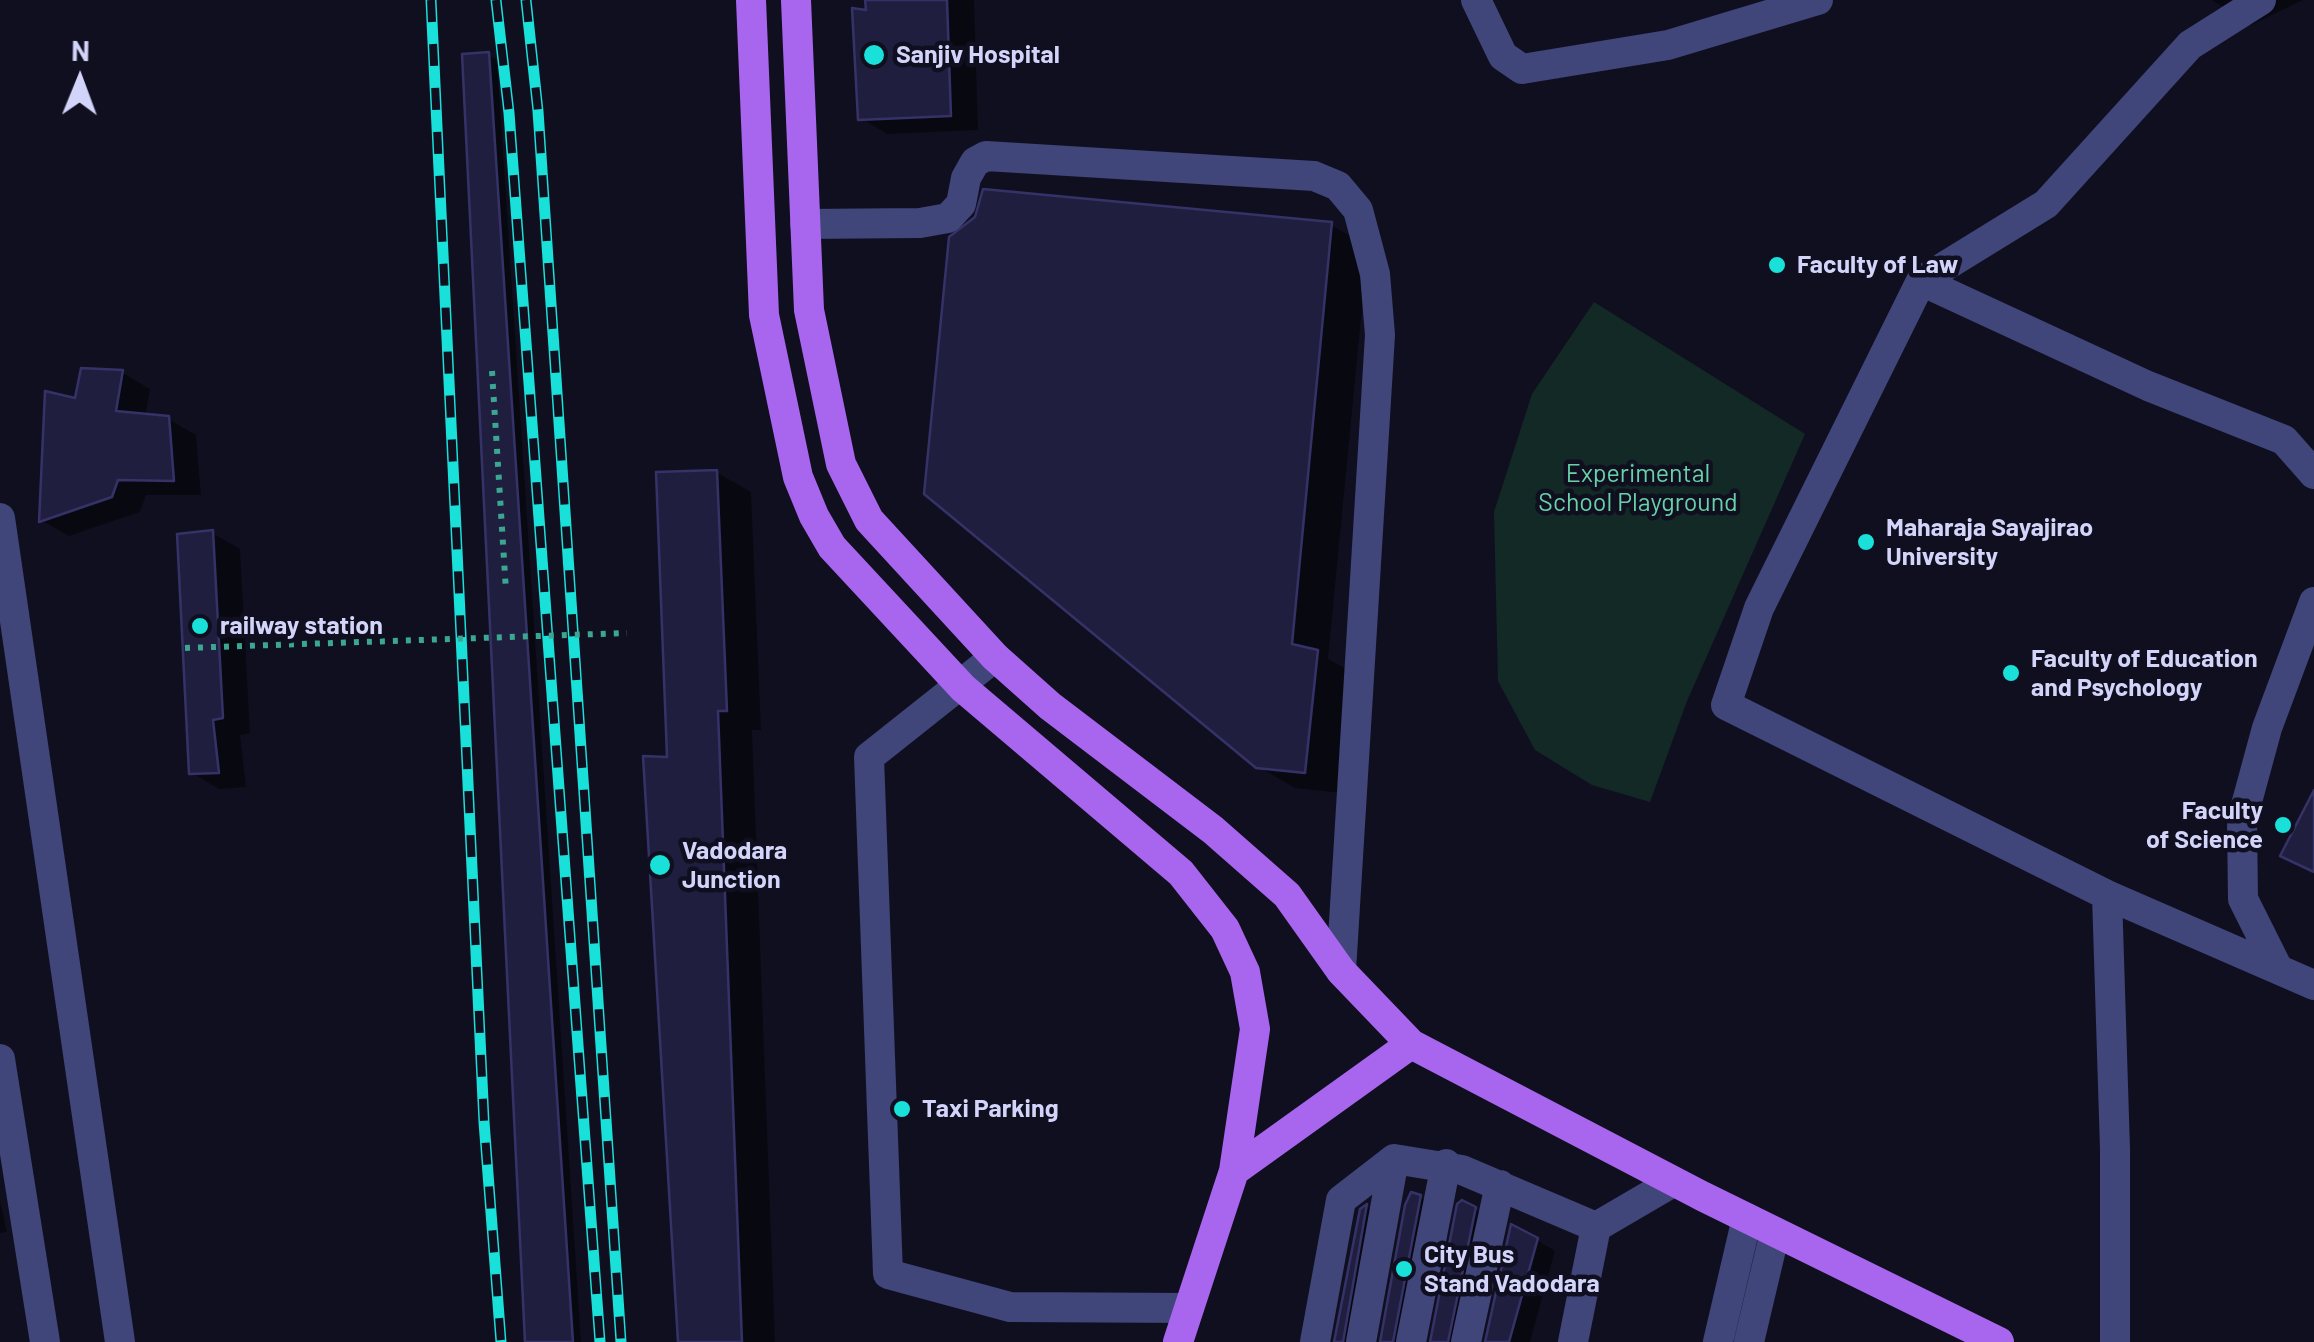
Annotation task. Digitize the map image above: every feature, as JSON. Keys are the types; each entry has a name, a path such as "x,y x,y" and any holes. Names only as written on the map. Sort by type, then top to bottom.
{"main road":[{"path":"751,0 764,315 798,478 832,548 960,685 1181,873 1225,929 1245,972 1255,1029 1234,1171 1178,1342"},
{"path":"796,0 805,224 818,361 841,464 869,520 995,657 1050,706 1214,830 1287,895 1341,971 1410,1044 1673,1182 1999,1342"},
{"path":"1234,1171 1410,1044"},
{"path":"1189,1308 1201,1342"}],"street":[{"path":"1476,0 1503,56 1522,69 1668,45 1818,0"},
{"path":"2260,0 2190,46 2046,204 1921,281 1759,608 1726,705 2108,896 2314,985"},
{"path":"805,224 920,223 948,218 961,204 974,162 986,156 1314,176 1338,186 1358,210 1375,274 1380,335 1341,971"},
{"path":"1921,281 2148,386 2284,440 2314,474"},
{"path":"0,518 120,1342"},
{"path":"2277,967 2243,899 2242,820 2268,728 2314,602"},
{"path":"995,657 869,758 888,1274 1010,1307 1189,1308"},
{"path":"2108,896 2115,1342"},
{"path":"0,1059 44,1342"},
{"path":"1315,1342 1341,1200 1394,1159 1446,1164 1596,1227"},
{"path":"1361,1342 1394,1159"},
{"path":"1411,1342 1446,1164"},
{"path":"1573,1342 1596,1227 1673,1182"},
{"path":"1466,1342 1500,1185"},
{"path":"1718,1342 1747,1218"},
{"path":"1749,1342 1775,1232"}],"path":[{"path":"492,371 506,591"},
{"path":"185,648 627,633"}],"green space":[{"name":"Experimental School Playground","path":"1594,302 1805,434 1687,701 1650,802 1592,785 1535,750 1498,681 1494,512 1532,394"}],"building":[{"path":"865,0 947,0 951,116 858,120 852,8 866,10"},
{"path":"489,52 573,1342 525,1342 462,54"},
{"path":"983,189 1332,222 1292,644 1318,650 1305,773 1256,768 924,494 949,237 975,217"},
{"path":"81,368 123,370 116,411 169,416 174,481 118,480 112,497 39,522 45,391 75,398"},
{"path":"717,470 727,711 718,711 742,1342 678,1342 643,756 667,757 656,472"},
{"name":"railway station","path":"213,530 223,718 213,720 219,773 189,774 177,534"},
{"path":"2314,790 2314,872 2280,856"},
{"name":"City Bus Stand Vadodara","path":"1411,1192 1421,1195 1393,1342 1380,1342 1405,1205"},
{"name":"City Bus Stand Vadodara","path":"1462,1200 1476,1207 1448,1342 1430,1342 1457,1204"},
{"path":"1367,1204 1343,1342 1334,1342 1360,1209"},
{"path":"1511,1224 1538,1238 1509,1342 1485,1342"}],"railway":[{"path":"431,0 484,1122 501,1342"},
{"path":"496,0 509,113 600,1342"},
{"path":"526,0 538,111 621,1342"}],"place":[{"name":"Sanjiv Hospital","path":"874,55"},
{"name":"Faculty of Law","path":"1777,265"},
{"name":"Maharaja Sayajirao University","path":"1866,542"},
{"name":"railway station","path":"200,626"},
{"name":"Faculty of Education and Psychology","path":"2011,673"},
{"name":"Faculty of Science","path":"2283,825"},
{"name":"Vadodara Junction","path":"660,865"},
{"name":"Taxi Parking","path":"902,1109"},
{"name":"City Bus Stand Vadodara","path":"1404,1269"}]}
